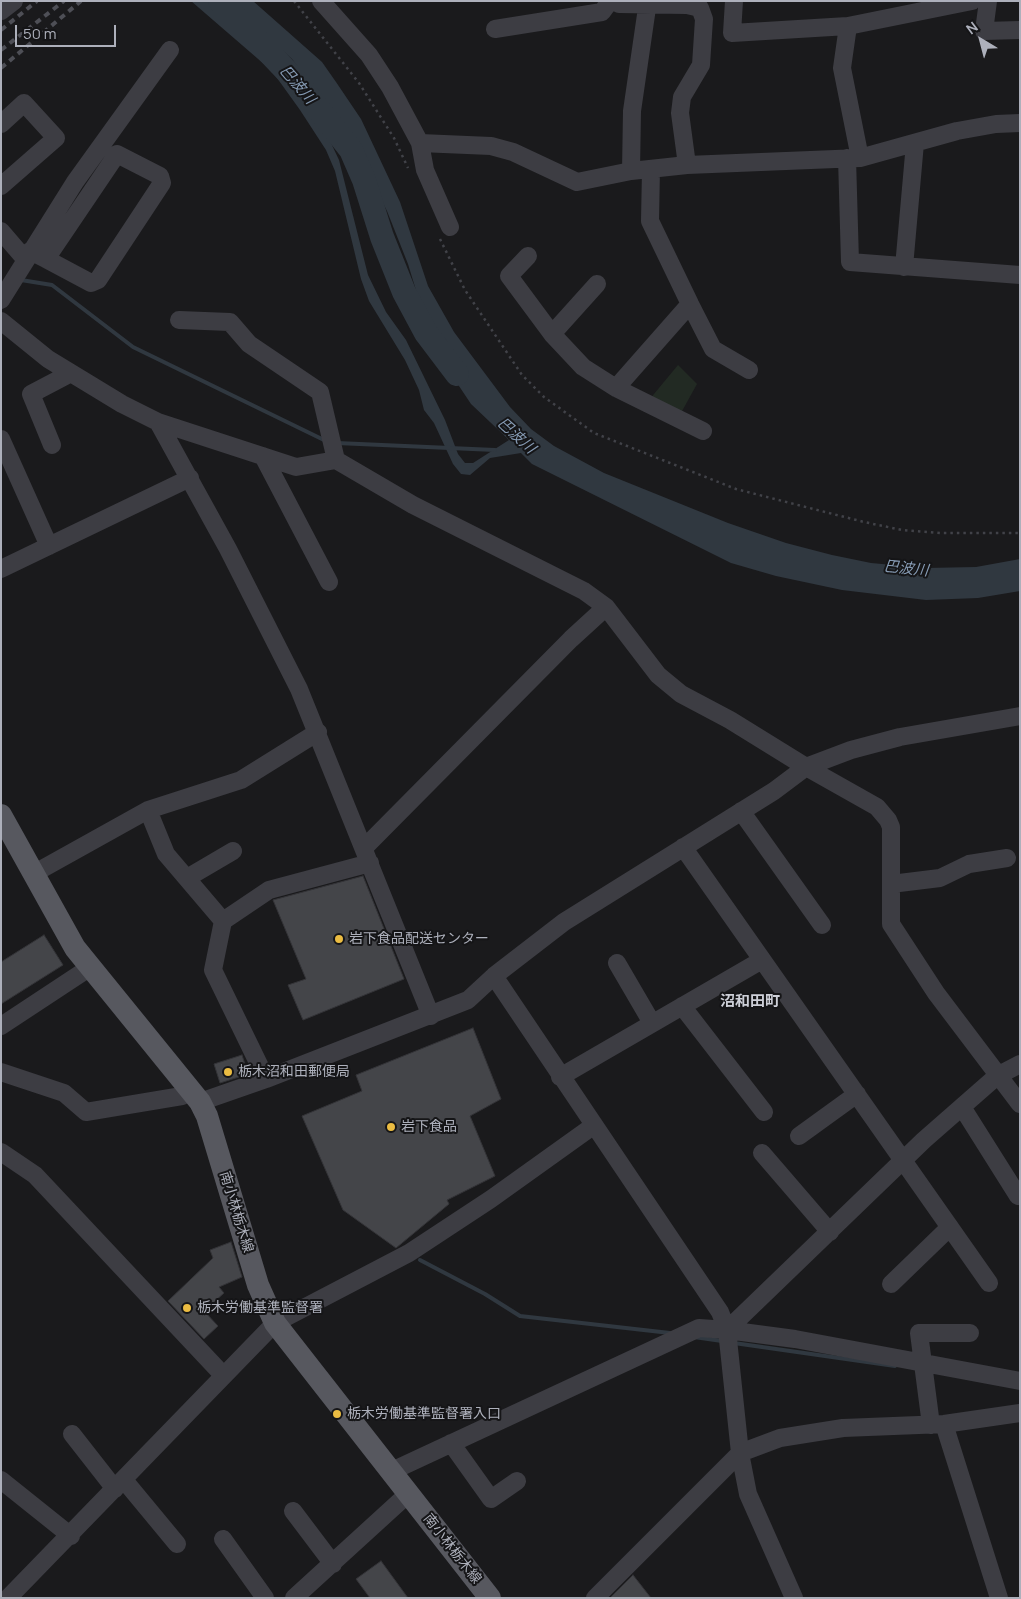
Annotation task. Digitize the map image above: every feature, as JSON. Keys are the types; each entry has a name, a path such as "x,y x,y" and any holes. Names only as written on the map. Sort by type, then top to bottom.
{"main road":[{"name":"南小林栃木線","path":"1,815 66,933 89,968 195,1095 207,1116 258,1285 275,1323 490,1598"}],"street":[{"path":"1,12 14,1"},
{"path":"321,1 369,55 390,87 420,143 426,170 445,232"},
{"path":"495,29 602,12 610,1"},
{"path":"615,1 619,4 647,3 687,5 700,8 704,19 701,66 682,98 680,113 687,165"},
{"path":"734,1 732,33 848,26 972,1"},
{"path":"988,1 984,30 1020,30"},
{"path":"631,171 632,111 647,3"},
{"path":"848,26 842,68 853,158 850,262 1020,275"},
{"path":"1,300 75,182 170,50"},
{"path":"1,124 24,103 56,138 1,186"},
{"path":"420,143 491,146 513,152 577,182 651,168 853,158 957,131 1020,123"},
{"path":"904,267 915,142"},
{"path":"1,231 28,255 46,259 92,283 98,280 162,183 160,176 117,154 46,259"},
{"path":"651,168 650,221 690,304 712,349 749,370"},
{"path":"528,256 509,276 552,334 583,367 616,388 703,431"},
{"path":"552,334 596,284"},
{"path":"616,388 690,304"},
{"path":"179,320 230,322 249,344 320,392 336,460"},
{"path":"1,321 48,359 122,404 158,422 296,467 336,460 412,506 584,591 606,607 658,675 682,694 878,807 891,827 890,924 936,993 1020,1104"},
{"path":"52,445 31,394 71,373"},
{"path":"158,422 228,549 318,732 431,1016"},
{"path":"1,438 49,546"},
{"path":"263,456 328,582"},
{"path":"1,569 190,478"},
{"path":"266,1079 213,970 223,921 269,890 367,855 571,639 606,607"},
{"path":"1,1072 64,1093 86,1112 195,1095 266,1079 468,1000 494,976 564,922 774,791 806,767 851,750 900,737 1020,716"},
{"path":"33,874 148,810 241,780 318,732"},
{"path":"148,810 166,854 223,921"},
{"path":"741,811 822,926"},
{"path":"683,847 989,1283"},
{"path":"187,878 233,851"},
{"path":"891,884 940,878 969,864 1007,858"},
{"path":"560,1076 762,960"},
{"path":"617,963 652,1024"},
{"path":"1,1026 89,968"},
{"path":"494,976 593,1126 720,1312 728,1330 740,1453 748,1494 794,1598"},
{"path":"682,1006 764,1112"},
{"path":"728,1330 904,1160 962,1107 997,1076 1020,1064"},
{"path":"799,1136 857,1094"},
{"path":"962,1107 1018,1196"},
{"path":"8,1598 275,1323 409,1253 491,1199 593,1126"},
{"path":"1,1152 35,1175 223,1375"},
{"path":"762,1152 830,1232"},
{"path":"892,1284 950,1228"},
{"path":"392,1471 699,1328 795,1339 1020,1381"},
{"path":"970,1333 919,1333 923,1364 938,1424 993,1596"},
{"path":"595,1598 740,1453 780,1438 844,1428 938,1424 1020,1413"},
{"path":"72,1434 177,1544"},
{"path":"451,1443 491,1499 517,1481"},
{"path":"1,1480 70,1536"},
{"path":"294,1598 409,1493"},
{"path":"293,1511 333,1564"},
{"path":"223,1540 265,1598"}],"path":[{"path":"294,1 359,83 394,138 411,174"},
{"path":"445,232 465,290 522,375 544,397 594,432 736,489 820,512 902,530 940,533 1020,533"}],"shaded area":[{"path":"678,365 697,384 681,413 649,400"}],"water":[{"path":"191,1 209,1 265,49 316,111 339,160 368,275 386,312 406,340 445,420 458,454 465,463 473,463 509,440 471,404 447,368 426,323 408,264 387,211 347,132 292,59 228,1 253,1 322,62 361,119 400,202 428,286 454,332 510,407 531,429 554,446 604,473 728,523 786,543 871,563 926,568 976,567 1020,559 1020,591 978,598 926,600 842,590 776,576 731,563 532,464 521,453 490,458 470,475 461,474 453,464 434,423 424,410 419,390 405,360 369,301 361,279 335,171 326,150 272,71"}],"building":[{"name":"岩下食品配送センター","path":"363,876 404,979 303,1020 288,985 306,979 273,900"},
{"path":"44,935 63,965 1,1004 1,962"},
{"name":"岩下食品","path":"473,1028 501,1099 470,1116 495,1176 447,1200 449,1204 396,1248 343,1210 302,1116 362,1091 356,1075"},
{"path":"242,1055 248,1074 220,1083 214,1064"},
{"name":"栃木労働基準監督署","path":"231,1242 242,1277 219,1287 224,1293 204,1311 218,1326 204,1339 168,1301 213,1258 210,1250"},
{"path":"381,1561 408,1598 370,1598 356,1579"},
{"path":"633,1575 651,1598 610,1598"}],"waterway":[{"name":"巴波川","path":"220,1 297,82 351,150 364,180 382,237 404,292 426,333 457,374"},
{"path":"21,280 52,285 133,347 326,441"},
{"path":"337,443 495,450"},
{"path":"420,1260 485,1294 520,1316 670,1333"},
{"path":"694,1337 722,1341"},
{"path":"734,1343 895,1366"}],"railway":[{"path":"1,30 37,1"},
{"path":"1,50 64,1"},
{"path":"1,68 81,1"}],"place":[{"name":"岩下食品配送センター","path":"339,939"},
{"name":"栃木沼和田郵便局","path":"228,1072"},
{"name":"岩下食品","path":"391,1127"},
{"name":"栃木労働基準監督署","path":"187,1308"},
{"name":"栃木労働基準監督署入口","path":"337,1414"}],"district":[{"name":"沼和田町","path":"750,1002"}]}
